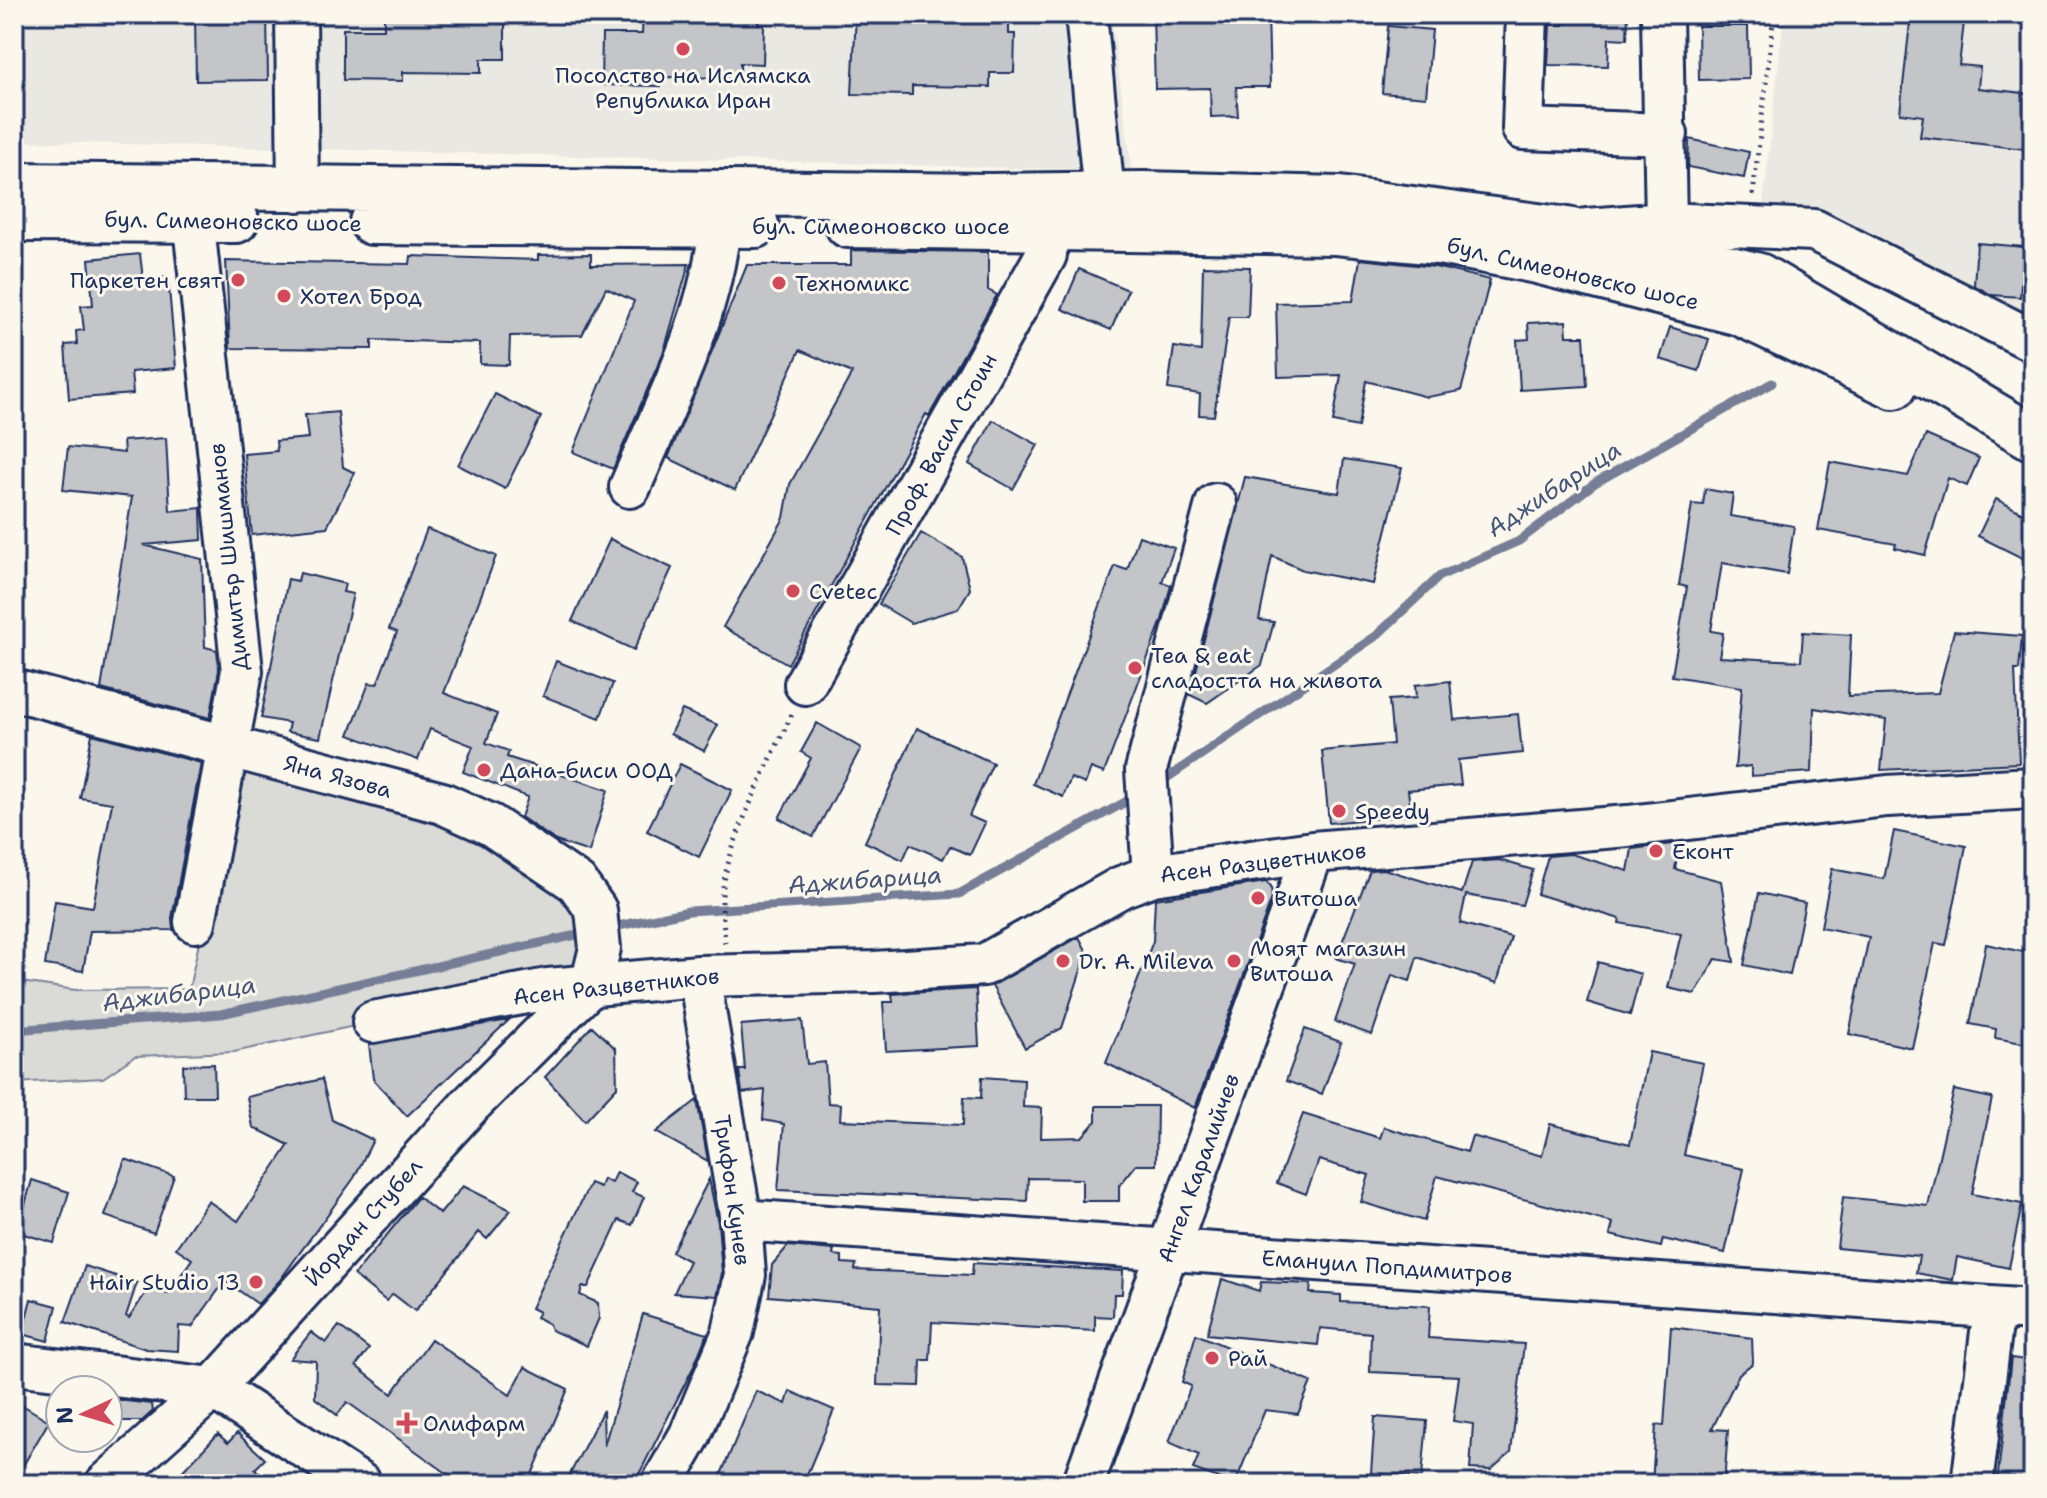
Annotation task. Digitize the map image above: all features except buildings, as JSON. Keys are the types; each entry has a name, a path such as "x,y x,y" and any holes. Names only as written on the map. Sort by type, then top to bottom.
{"main road":[{"name":"бул. Симеоновско шосе","path":"14,185 191,205 720,225 1048,211"},
{"name":"бул. Симеоновско шосе","path":"14,219 191,205 298,191 1048,211 1339,199 1567,230 1750,294 2033,438"},
{"name":"бул. Симеоновско шосе","path":"1106,211 1439,242 1537,261 1750,294 1834,355 1933,406 2033,469"}],"street":[{"path":"296,14 298,191"},
{"path":"1086,14 1106,211"},
{"path":"1527,14 1523,129 1667,134"},
{"path":"1662,14 1667,134 1666,223"},
{"name":"Димитър Шишманов","path":"191,205 242,671 195,922"},
{"name":"Проф. Васил Стоин","path":"805,684 1046,255 1048,211"},
{"name":"бул. Симеоновско шосе","path":"1567,230 1666,223 1814,230 2033,341"},
{"path":"630,487 688,354 718,244 720,225"},
{"path":"1750,294 1765,257 1755,229"},
{"path":"1153,875 1146,770 1216,504"},
{"name":"Яна Язова","path":"14,690 442,803 491,825 577,883 596,948"},
{"name":"Асен Разцветников","path":"373,1022 548,989 596,948 699,976 874,972 984,965 1121,887 1153,875 1313,852 1628,826 1887,796 2033,788"},
{"name":"Ангел Каралийчев","path":"1093,1480 1169,1251 1313,852"},
{"name":"Йордан Стубел","path":"106,1484 213,1388 470,1105 596,948"},
{"name":"Трифон Кунев","path":"662,1484 690,1435 733,1332 745,1275 741,1220 699,976"},
{"name":"Емануил Попдимитров","path":"741,1220 2033,1310"},
{"path":"1972,1484 1994,1308"},
{"path":"14,1364 213,1388 361,1484"}],"path":[{"path":"1755,229 1774,14"},
{"path":"724,925 722,896 747,811 805,684"}],"shaded area":[{"path":"14,14 1111,14 1132,171 14,141"},
{"path":"1784,14 2033,14 2033,348 1999,349 1761,224"},
{"path":"237,766 462,827 585,913 591,985 373,1022 234,1052 135,1056 103,1078 14,1083 14,981 76,990 189,989"}],"waterway":[{"name":"Аджибарица","path":"1158,784 1376,636 1440,576 1519,541 1595,483 1772,383"},
{"name":"Аджибарица","path":"609,928 689,911 959,894 1138,795"},
{"name":"Аджибарица","path":"14,1030 221,1014 590,932"}],"place":[{"name":"Посолство на Ислямска Република Иран","path":"683,49"},
{"name":"Паркетен свят","path":"238,280"},
{"name":"Техномикс","path":"779,283"},
{"name":"Хотел Брод","path":"284,296"},
{"name":"Cvetec","path":"793,591"},
{"name":"Tea & eat сладостта на живота","path":"1135,668"},
{"name":"Дана-биси ООД","path":"484,770"},
{"name":"Speedy","path":"1339,811"},
{"name":"Еконт","path":"1656,851"},
{"name":"Витоша","path":"1258,898"},
{"name":"Dr. A. Mileva","path":"1063,961"},
{"name":"Моят магазин Витоша","path":"1234,961"},
{"name":"Hair Studio 13","path":"256,1282"},
{"name":"Рай","path":"1212,1358"},
{"name":"Олифарм","path":"407,1423"}]}
